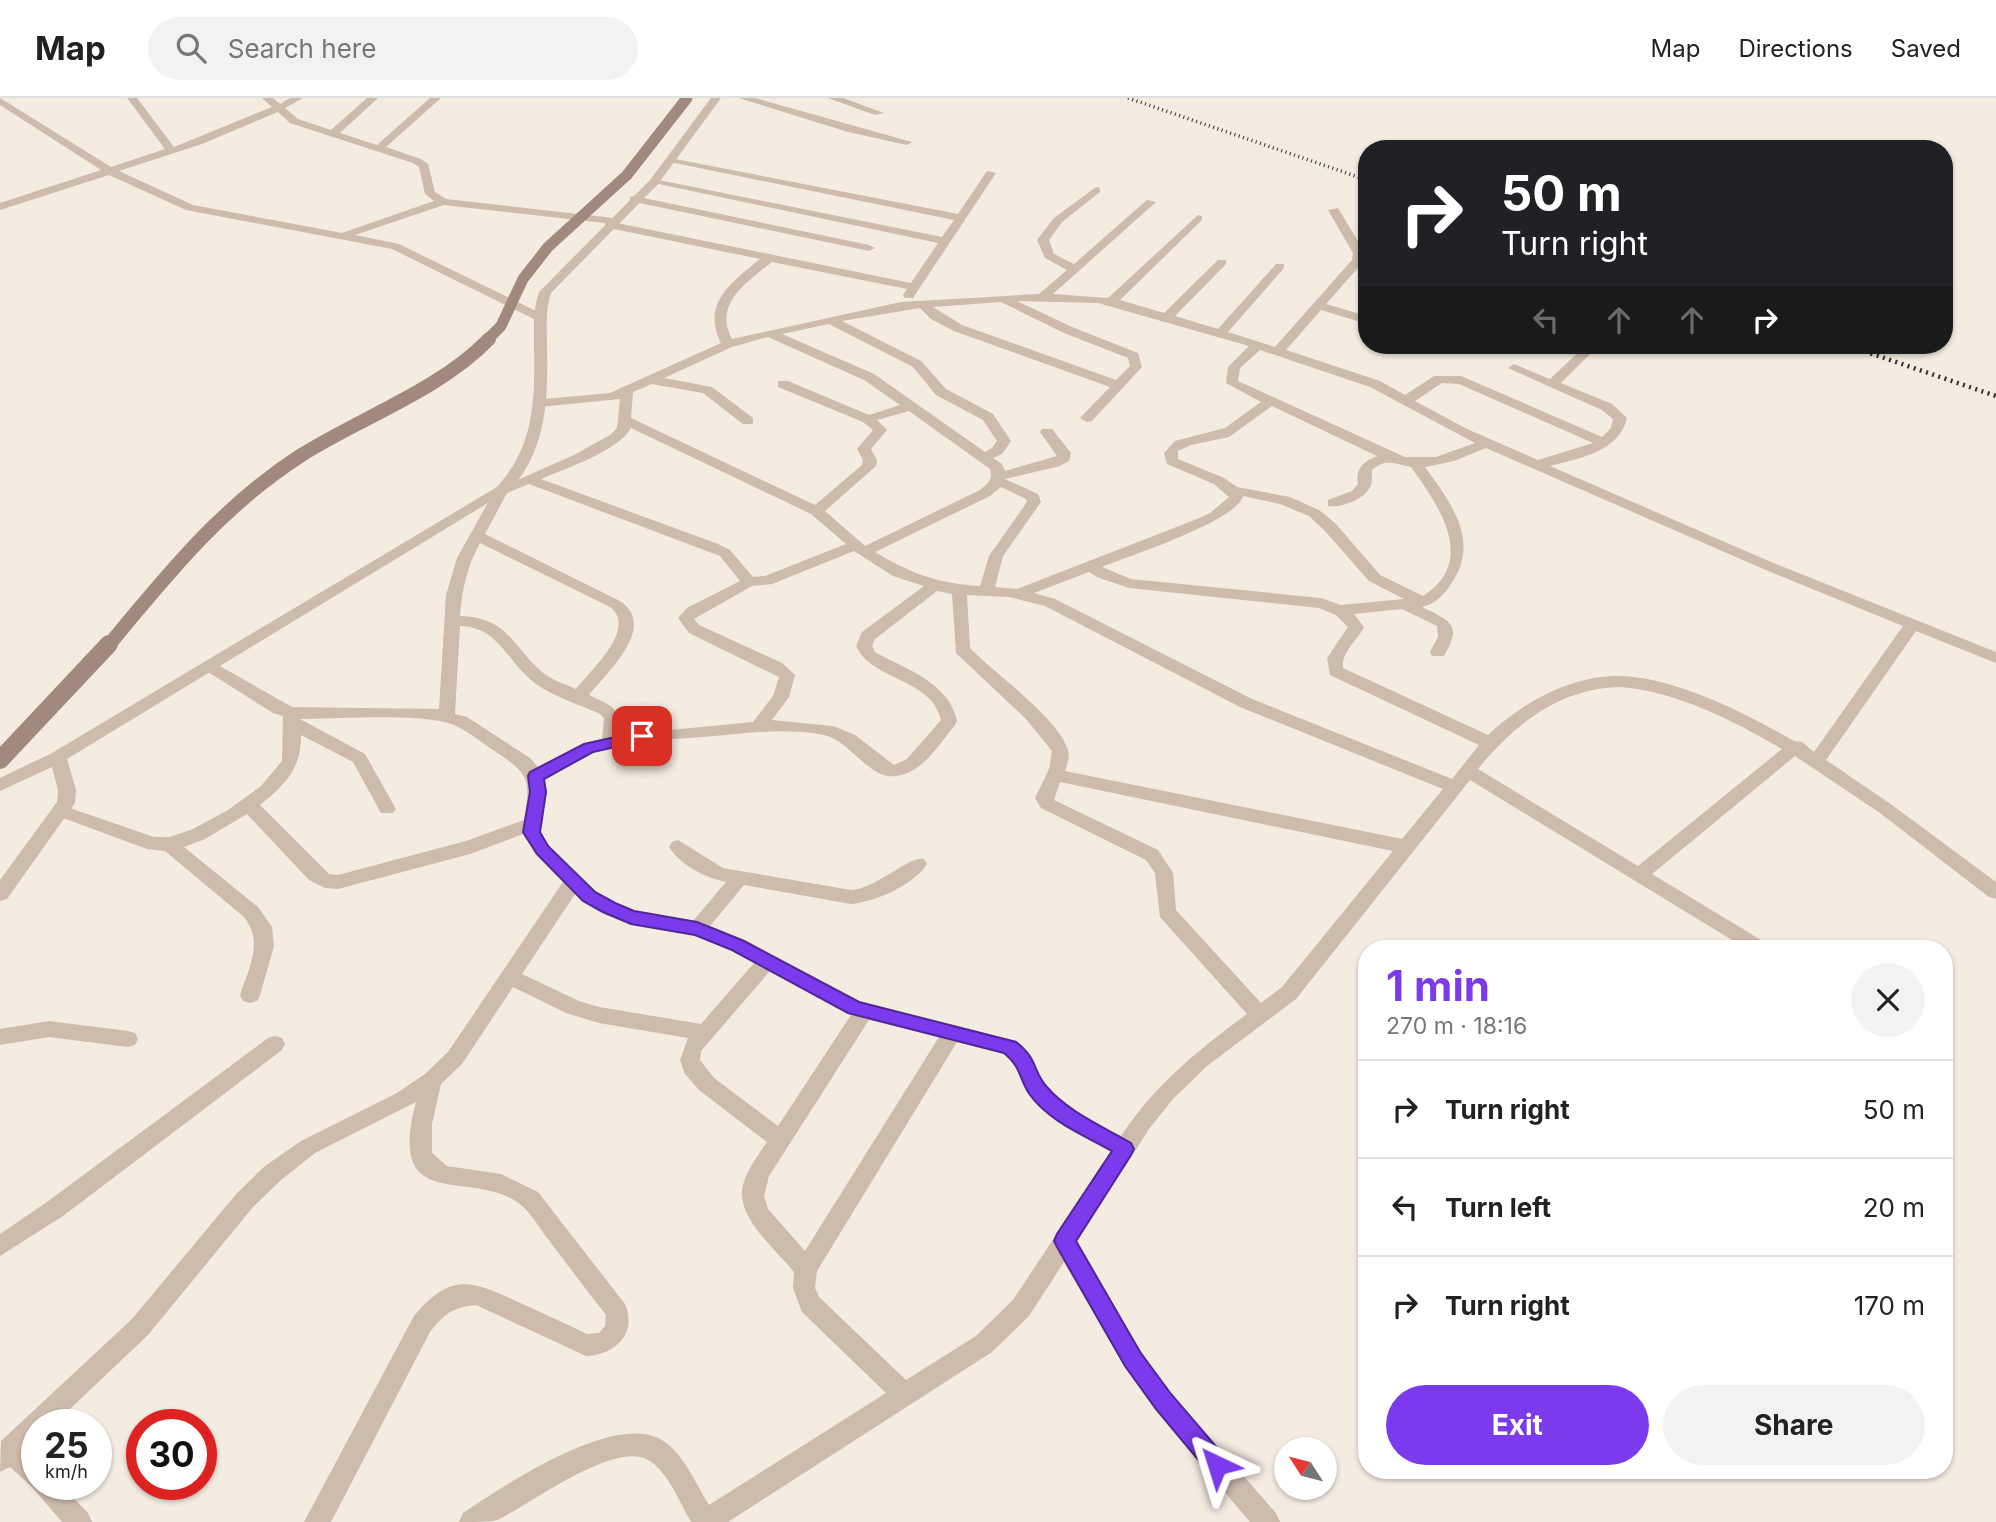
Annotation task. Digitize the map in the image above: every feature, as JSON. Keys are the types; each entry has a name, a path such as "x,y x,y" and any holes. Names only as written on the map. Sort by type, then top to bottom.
{"main road":[{"path":"0,760 90,667 189,548 243,499 299,457 429,383 476,352 501,326 523,279 548,247 627,174 687,98"}],"street":[{"path":"132,98 171,150"},
{"path":"267,98 294,121 406,155 424,166 430,194 443,202 611,223 869,248"},
{"path":"0,207 171,150 278,109 298,98"},
{"path":"334,133 373,98"},
{"path":"380,147 436,98"},
{"path":"447,715 454,595 459,574 477,536 502,489 519,471 528,453 540,403 540,318 545,292 634,199 654,182 716,98"},
{"path":"744,98 852,130 907,142"},
{"path":"833,98 879,113"},
{"path":"0,101 106,172 190,208 395,246 414,253 540,318"},
{"path":"670,161 960,218"},
{"path":"901,306 990,173"},
{"path":"654,182 945,241"},
{"path":"746,222 790,184"},
{"path":"1075,269 1049,256 1043,240 1058,219 1096,190"},
{"path":"634,199 746,222"},
{"path":"343,235 443,202"},
{"path":"1043,297 1152,202"},
{"path":"1334,210 1358,251"},
{"path":"1111,302 1198,218"},
{"path":"746,222 748,237 770,257 914,287"},
{"path":"728,344 719,322 723,306 731,292 770,257"},
{"path":"1278,351 1358,261"},
{"path":"1167,317 1222,262"},
{"path":"1220,334 1280,266"},
{"path":"540,403 598,400 628,391 728,344 769,332 901,306 1043,297 1111,302 1348,373 1375,384 1438,420 1486,443 1766,565 1996,658"},
{"path":"1003,298 1068,330 1134,356 1136,367 1087,418"},
{"path":"923,304 935,316 958,328 1119,386"},
{"path":"1319,306 1358,317"},
{"path":"831,320 917,364 941,392 988,417 1004,441 997,451 985,457"},
{"path":"769,332 854,369 985,457 997,467 998,478"},
{"path":"1258,345 1231,370 1229,377 1232,383 1388,456 1417,465 1428,465 1486,443"},
{"path":"1552,384 1584,354"},
{"path":"1514,368 1607,407 1620,418 1620,425 1613,436 1604,443 1537,465"},
{"path":"1405,401 1439,379 1461,380 1604,443"},
{"path":"652,380 706,390 748,421"},
{"path":"783,384 867,419 880,430 864,449 870,460 869,466 816,511"},
{"path":"0,785 58,757 502,489 597,449 624,429 628,391"},
{"path":"1269,402 1223,434 1184,442 1173,448 1170,454 1172,461 1227,484 1236,491 1278,498 1313,513 1329,525 1368,573 1423,602"},
{"path":"867,419 911,406"},
{"path":"625,420 816,511 860,548 898,573 959,591 1019,594 1050,602 1246,703 1455,786"},
{"path":"757,728 782,695 788,684 787,676 776,667 694,629 686,618 692,611 749,582 767,581 860,548 985,493 998,478 1055,463 1064,458 1064,453 1047,432"},
{"path":"1333,503 1362,490 1366,467 1388,456"},
{"path":"1340,610 1423,602 1439,592 1452,573 1457,538 1453,520 1417,465"},
{"path":"986,592 996,556 1034,502 1027,492 998,478"},
{"path":"528,479 713,547 725,553 749,582"},
{"path":"1019,594 1215,516 1237,498 1236,491"},
{"path":"477,536 615,604 628,616 629,626 625,637 579,697"},
{"path":"1090,565 1102,574 1129,583 1321,603 1340,610 1353,619 1356,627 1353,636 1334,656 1336,671 1490,743"},
{"path":"536,776 589,748 610,742 642,736 802,726 827,730 849,739 882,767 893,771 903,769 913,763 949,721 949,712 939,695 868,655 864,646 868,636 935,585"},
{"path":"959,591 962,649 1056,742 1060,761 1044,798 1047,804 1152,855 1164,873 1167,912 1261,1016"},
{"path":"1406,605 1447,628 1448,634 1438,652"},
{"path":"453,621 474,621 494,629 538,678 550,686 606,710 612,717 610,742"},
{"path":"1817,760 1912,625"},
{"path":"211,666 359,758 387,809"},
{"path":"472,1522 545,1477 624,1445 642,1444 664,1458 705,1522 984,1344 1021,1308 1125,1149 1167,1093 1200,1060 1289,993 1490,743 1522,715 1559,696 1602,683 1655,686 1749,722 1817,760 1996,892"},
{"path":"291,718 432,713 461,721 524,762 536,776 538,792 531,832 542,850 589,897 631,917 697,929 738,945 864,1011 1010,1047 1023,1057 1036,1088 1057,1111 1125,1149"},
{"path":"61,811 137,840 169,844 209,828 279,780 293,752 291,718"},
{"path":"1639,875 1796,747"},
{"path":"0,894 66,803 68,790 58,757"},
{"path":"1468,771 1746,940"},
{"path":"1053,775 1407,847"},
{"path":"247,803 315,875 326,881 338,882 470,848 531,824"},
{"path":"169,844 251,912 263,928 265,946 250,995"},
{"path":"678,847 702,866 739,879 866,897 879,892 918,864"},
{"path":"697,929 739,879"},
{"path":"54,1409 141,1327 245,1200 273,1173 308,1147 404,1099 432,1080 455,1058 574,881"},
{"path":"766,962 693,1047 689,1057 691,1068 703,1080 780,1140"},
{"path":"510,977 573,1007 599,1015 705,1033"},
{"path":"806,1269 759,1214 753,1196 759,1173 864,1011"},
{"path":"0,1037 49,1029 128,1039"},
{"path":"906,1396 810,1304 804,1288 806,1269 952,1033"},
{"path":"0,1246 55,1209 275,1044"},
{"path":"317,1522 422,1324 437,1306 455,1296 477,1294 586,1345 599,1346 606,1342 612,1338 619,1326 617,1312 530,1199 511,1187 492,1181 442,1175 429,1166 421,1153 419,1137 432,1080"},
{"path":"1065,1241 1133,1359 1163,1402 1267,1522"},
{"path":"21,1440 5,1455 21,1466"},
{"path":"58,1500 79,1522"}],"railway":[{"path":"1128,98 1358,177"},
{"path":"1872,354 1996,396"}],"route":[{"path":"642,736 589,748 536,776 538,792 531,832 542,850 589,897 609,908 631,917 697,929 738,945 854,1008 1010,1047 1023,1057 1036,1088 1057,1111 1125,1149 1065,1241 1133,1359 1163,1402 1217,1465"}]}
